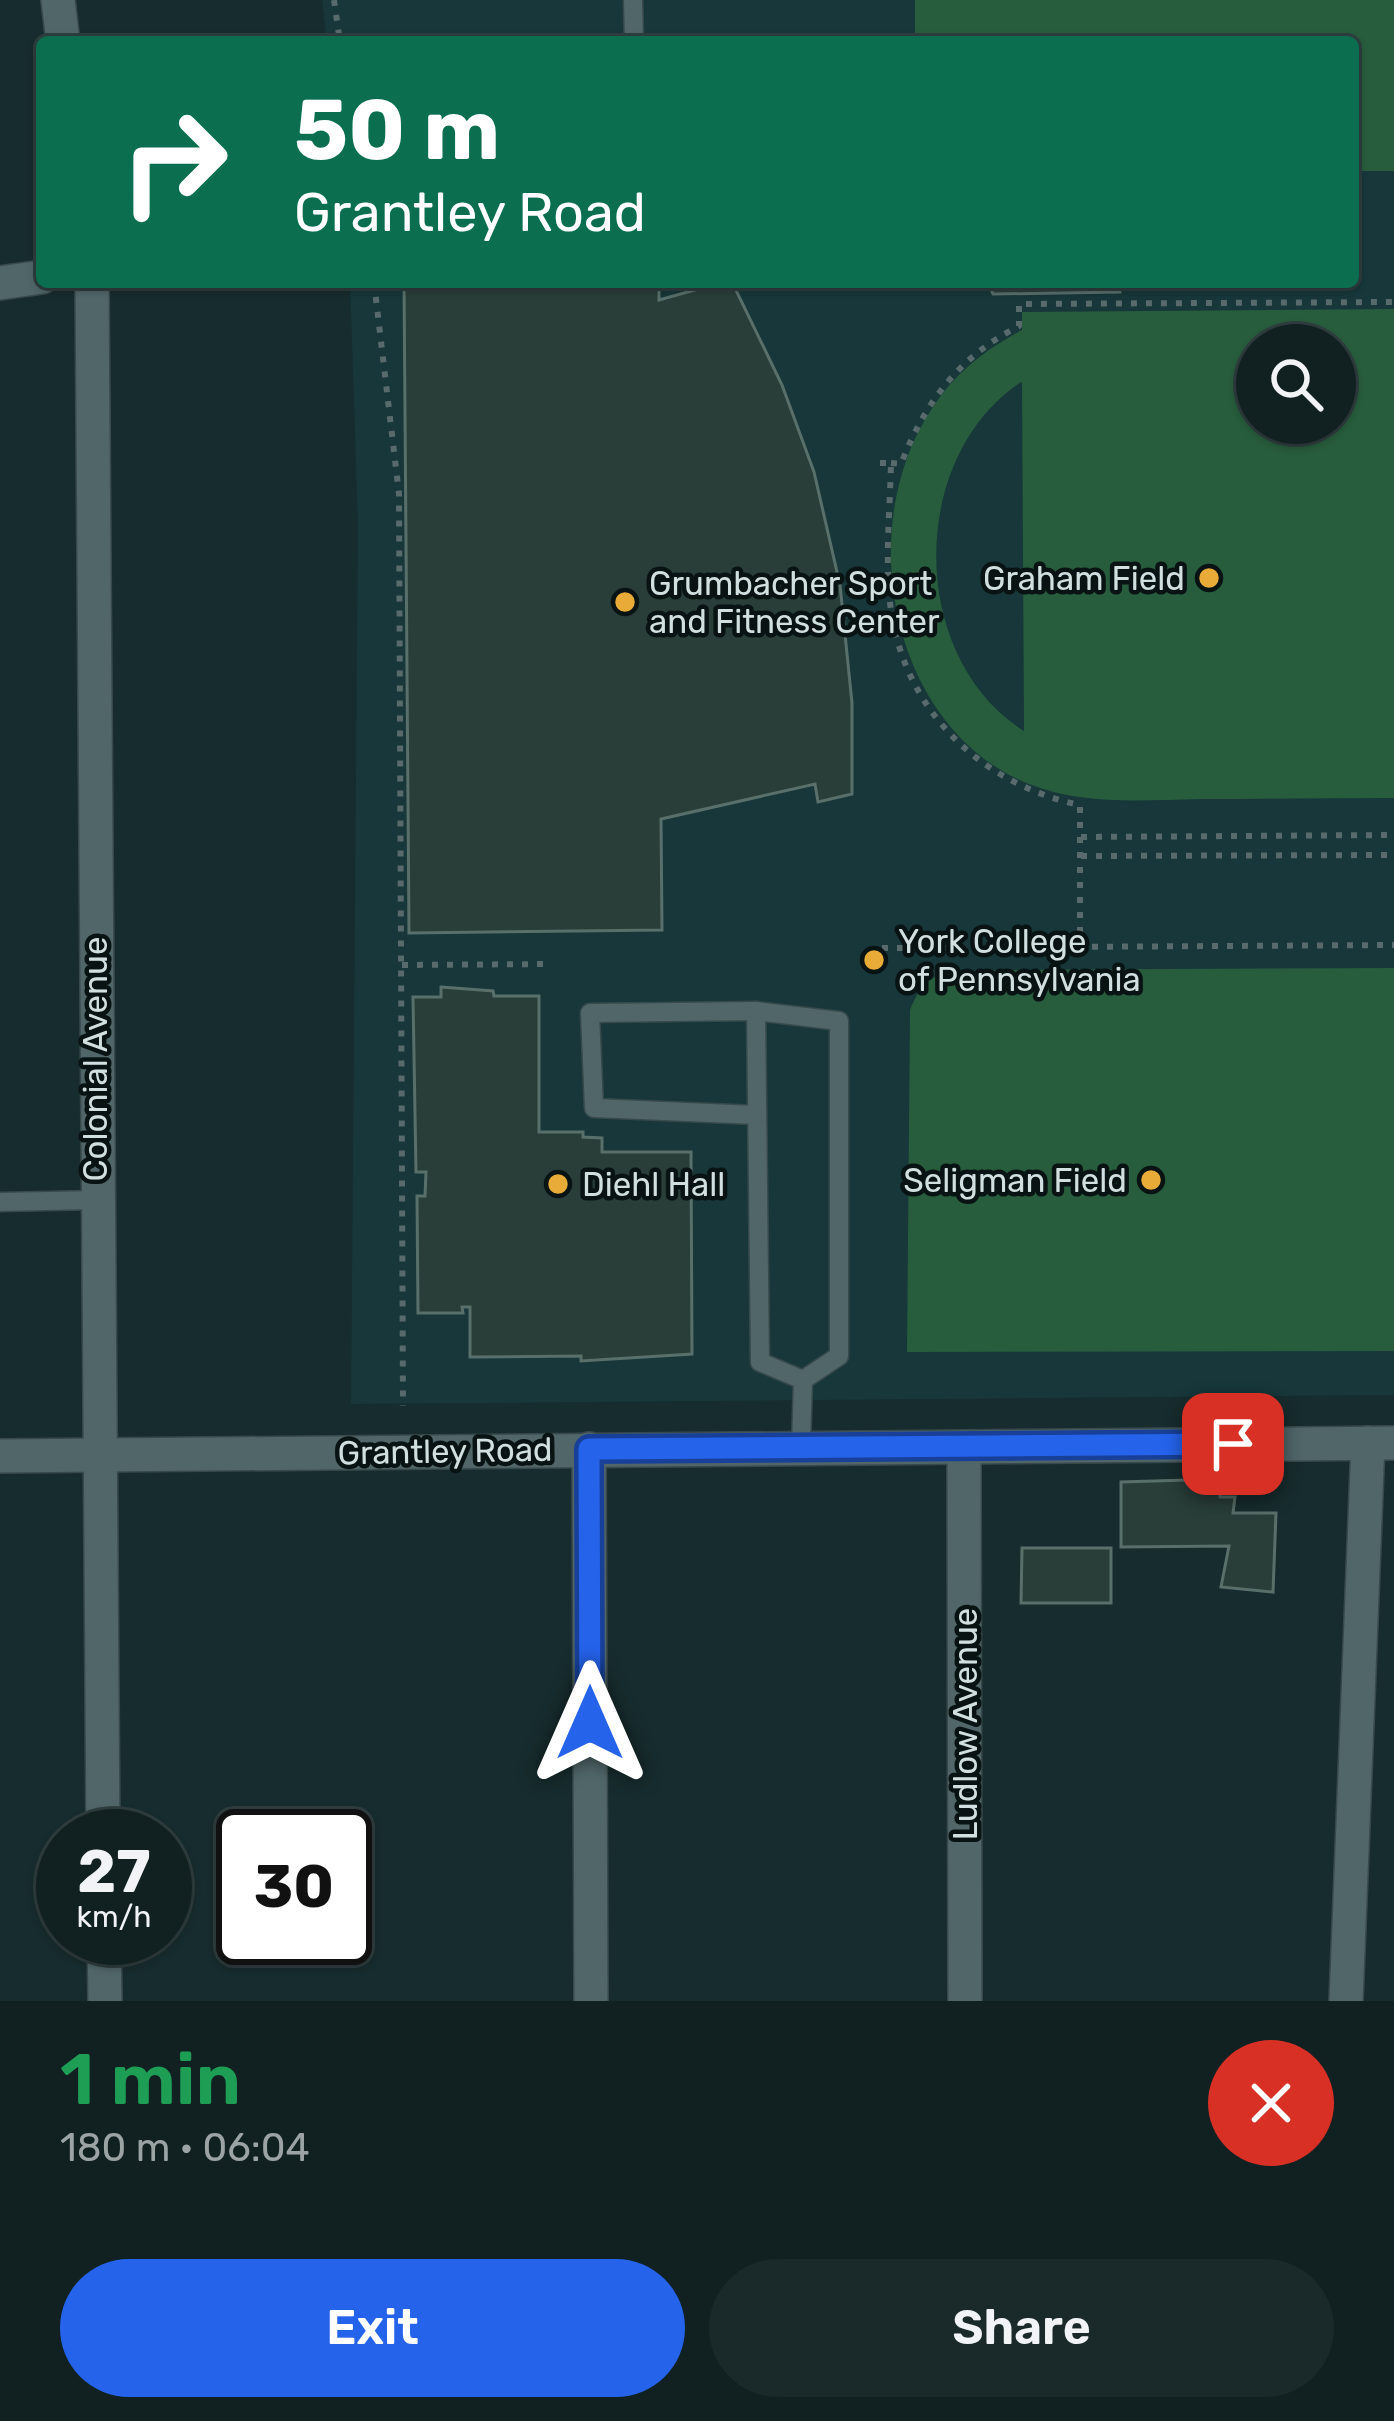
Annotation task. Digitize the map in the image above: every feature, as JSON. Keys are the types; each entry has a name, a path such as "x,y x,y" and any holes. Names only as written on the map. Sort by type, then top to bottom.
{"street":[{"path":"58,0 62,36"},
{"path":"0,283 36,278"},
{"name":"Colonial Avenue","path":"92,288 103,1809"},
{"path":"1346,2001 1381,1443"},
{"name":"Grantley Road","path":"0,1456 1381,1443"},
{"name":"Ludlow Avenue","path":"964,1447 965,2001"},
{"path":"589,1449 591,2001"},
{"path":"104,1965 105,2001"}],"lane":[{"path":"633,0 634,36"},
{"path":"756,1012 760,1362 803,1380"},
{"path":"756,1114 594,1108 590,1013 756,1012 839,1021 839,1356 803,1380"},
{"path":"0,1202 95,1200"},
{"path":"801,1447 803,1380"}],"path":[{"path":"334,0 339,36"},
{"path":"375,288 399,494 404,1406"},
{"path":"880,463 901,464 925,412 951,375 1019,326 1019,304 1394,302"},
{"path":"892,463 887,557 891,610 916,685 950,736 985,766 1018,787 1080,805 1080,947"},
{"path":"1081,837 1394,836"},
{"path":"1081,856 1394,855"},
{"path":"882,948 1394,945"},
{"path":"402,964 549,964"}],"shaded area":[{"name":"York College of Pennsylvania","path":"322,0 1394,0 1394,1395 351,1404 358,524 350,288 1359,288 1359,36 326,36"}],"green space":[{"path":"915,0 1394,0 1394,171 1359,171 1359,36 915,36"},
{"name":"Graham Field","path":"1394,309 1394,798 1071,796 1029,784 982,757 944,718 916,672 898,619 891,564 894,508 908,455 933,407 973,362 1022,330 1022,312","holes":["1022,383 1024,731 986,698 959,656 942,609 936,558 941,507 957,458 984,416"]},
{"name":"Seligman Field","path":"1394,968 1394,1351 907,1352 910,1010 930,980 948,973 985,970"}],"building":[{"name":"Grumbacher Sport and Fitness Center","path":"404,288 659,288 659,300 694,288 735,288 782,385 814,472 840,585 852,703 852,794 818,802 815,784 661,819 662,930 409,933"},
{"path":"990,288 1120,288 1120,292 993,294"},
{"name":"Diehl Hall","path":"441,987 493,991 494,996 539,996 539,1132 583,1132 583,1137 602,1138 602,1152 691,1152 692,1354 581,1361 581,1356 470,1357 470,1307 462,1307 463,1313 418,1313 417,1196 425,1196 426,1172 416,1172 413,997 441,997"},
{"path":"1221,1479 1220,1497 1235,1497 1233,1513 1276,1513 1273,1592 1221,1587 1229,1546 1121,1547 1121,1482"},
{"path":"1022,1548 1111,1548 1111,1603 1021,1603"}],"place":[{"name":"Graham Field","path":"1209,578"},
{"name":"Grumbacher Sport and Fitness Center","path":"625,602"},
{"name":"York College of Pennsylvania","path":"874,960"},
{"name":"Seligman Field","path":"1151,1180"},
{"name":"Diehl Hall","path":"558,1184"}],"route":[{"path":"590,1723 589,1449 1233,1444"}]}
